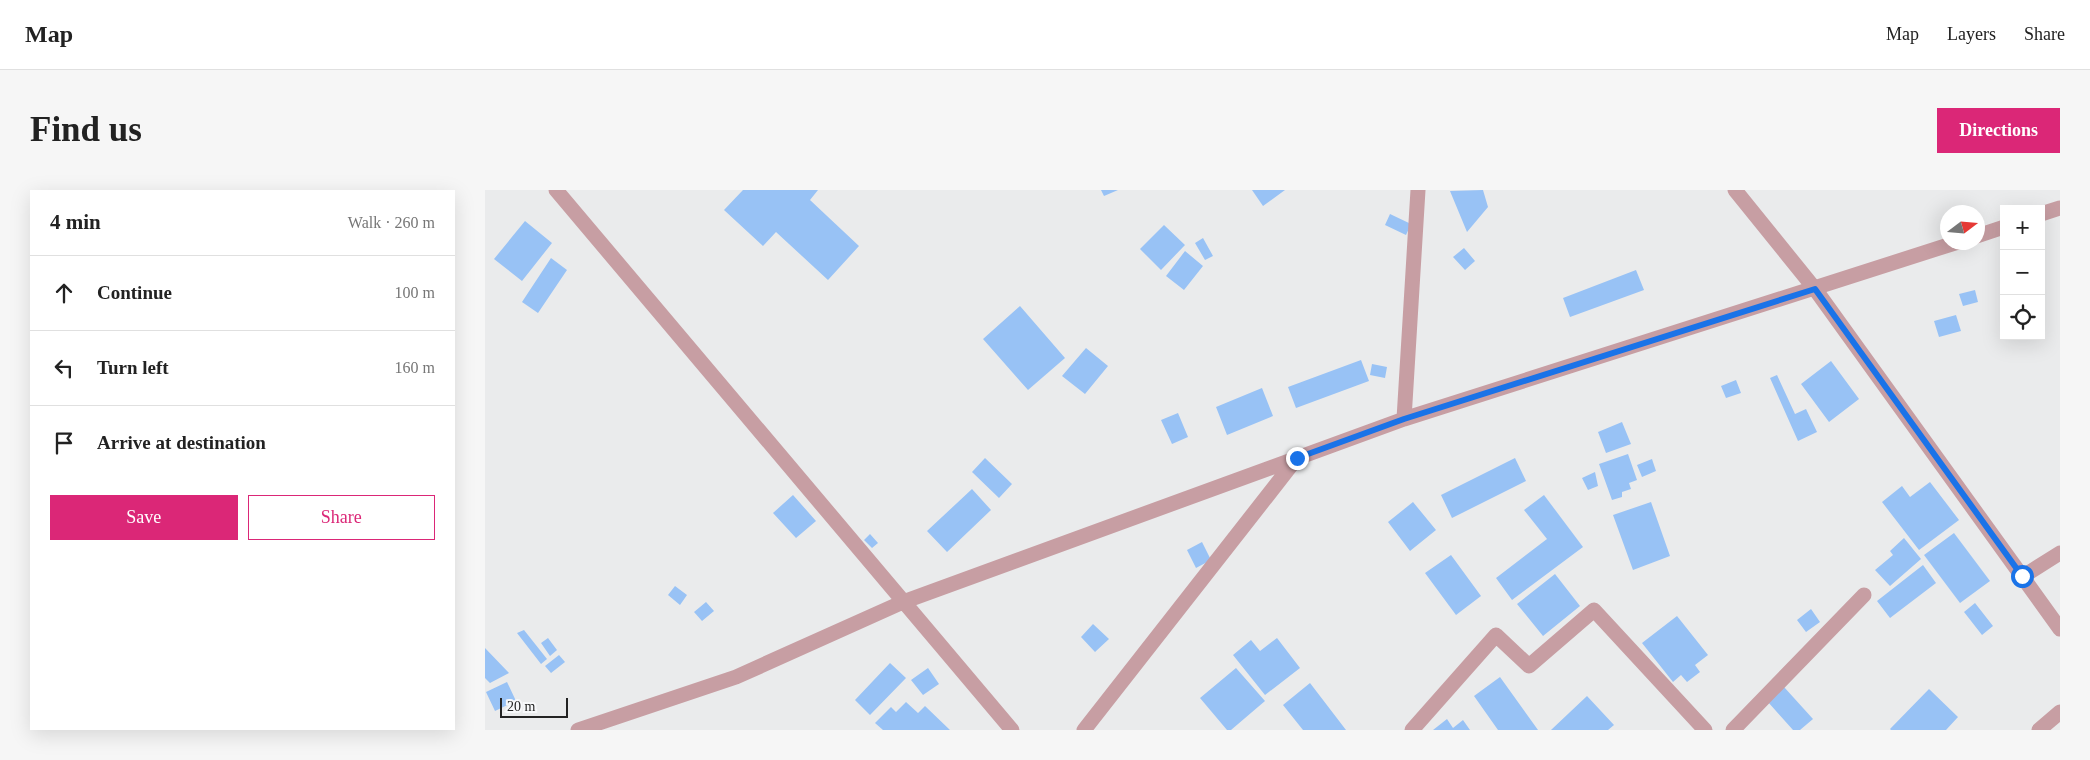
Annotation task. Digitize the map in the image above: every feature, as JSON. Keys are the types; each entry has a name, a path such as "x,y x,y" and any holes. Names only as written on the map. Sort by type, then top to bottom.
{"street":[{"path":"556,190 1012,730"},
{"path":"1404,419 1418,190"},
{"path":"1735,190 1815,289 2060,629"},
{"path":"2045,213 2060,208"},
{"path":"1985,233 2000,228"},
{"path":"578,730 736,677 903,602 1404,419 1940,248"},
{"path":"1083,730 1297,458"},
{"path":"2022,576 2060,553"},
{"path":"1733,730 1864,595"},
{"path":"1412,730 1496,635 1529,666 1594,610 1705,730"},
{"path":"2039,730 2060,712"}],"building":[{"path":"743,190 818,190 810,200 859,246 828,280 776,232 763,246 724,210"},
{"path":"1101,190 1118,190 1104,196"},
{"path":"1252,190 1285,190 1263,206"},
{"path":"1483,190 1488,207 1467,232 1450,191"},
{"path":"1390,214 1411,224 1406,235 1385,225"},
{"path":"525,221 552,243 522,281 494,259"},
{"path":"1164,225 1185,245 1161,270 1140,249"},
{"path":"1203,238 1213,256 1205,260 1195,243"},
{"path":"1464,248 1475,261 1465,270 1453,257"},
{"path":"1185,251 1203,266 1184,290 1166,276"},
{"path":"551,258 567,270 538,313 522,302"},
{"path":"1636,270 1644,290 1570,317 1563,298"},
{"path":"1975,290 1978,302 1963,306 1959,294"},
{"path":"1020,306 1065,358 1028,390 983,339"},
{"path":"1956,315 1961,331 1939,337 1934,321"},
{"path":"1086,348 1108,366 1085,394 1062,376"},
{"path":"1361,360 1369,381 1296,408 1288,387"},
{"path":"1831,361 1859,399 1829,422 1801,384"},
{"path":"1372,364 1387,367 1385,378 1370,375"},
{"path":"1777,375 1795,414 1806,409 1817,432 1798,441 1770,378"},
{"path":"1736,380 1741,393 1726,398 1721,386"},
{"path":"1262,388 1273,416 1227,435 1216,407"},
{"path":"1178,413 1188,437 1172,444 1161,420"},
{"path":"1622,422 1631,444 1606,453 1598,432"},
{"path":"1628,454 1637,480 1629,483 1631,489 1622,492 1622,497 1612,500 1599,464"},
{"path":"985,458 1012,484 999,498 972,472"},
{"path":"1515,458 1526,481 1452,518 1441,495"},
{"path":"1652,459 1656,471 1642,477 1637,465"},
{"path":"1595,472 1598,486 1588,490 1582,478"},
{"path":"1930,482 1959,520 1919,550 1882,502 1902,486 1910,497"},
{"path":"972,489 991,510 947,552 927,531"},
{"path":"793,495 816,521 796,538 773,513"},
{"path":"1544,495 1583,547 1512,600 1496,578 1547,539 1524,510"},
{"path":"1413,502 1436,530 1410,551 1388,522"},
{"path":"1651,502 1670,556 1633,570 1613,515"},
{"path":"1954,533 1990,581 1960,603 1924,555"},
{"path":"870,534 878,543 872,548 864,540"},
{"path":"1904,538 1921,559 1890,586 1875,570 1893,555 1890,551"},
{"path":"1202,542 1211,560 1196,568 1187,550"},
{"path":"1451,555 1481,596 1456,615 1425,573"},
{"path":"1923,565 1936,583 1890,618 1877,601"},
{"path":"1555,574 1580,606 1543,636 1517,604"},
{"path":"675,586 687,595 680,605 668,595"},
{"path":"706,602 714,611 702,621 694,612"},
{"path":"1975,603 1993,626 1982,635 1964,612"},
{"path":"1811,609 1820,622 1806,632 1797,620"},
{"path":"1677,616 1708,655 1695,665 1700,672 1687,682 1681,675 1673,682 1642,643"},
{"path":"1093,624 1109,639 1095,652 1081,637"},
{"path":"524,630 547,659 541,664 517,633"},
{"path":"548,638 557,650 550,656 541,643"},
{"path":"1277,638 1300,668 1265,695 1233,655 1251,640 1260,651"},
{"path":"485,648 509,673 490,683 485,678"},
{"path":"559,655 565,662 551,673 545,666"},
{"path":"890,663 906,678 870,715 855,700"},
{"path":"928,668 939,684 923,695 911,680"},
{"path":"1236,668 1265,701 1231,730 1227,730 1200,698"},
{"path":"1500,677 1538,730 1498,730 1474,696"},
{"path":"507,682 516,701 495,711 486,692"},
{"path":"1310,683 1346,730 1303,730 1283,705"},
{"path":"1784,687 1813,719 1800,730 1793,730 1768,702"},
{"path":"1929,689 1958,717 1946,730 1891,730 1890,729"},
{"path":"1587,696 1614,725 1608,730 1551,730"},
{"path":"906,702 918,713 925,706 950,730 883,730 875,723 891,707 896,712"},
{"path":"1447,719 1453,728 1463,720 1470,730 1433,730"}],"route":[{"path":"1297,458 1404,419 1815,289 2022,576"}]}
